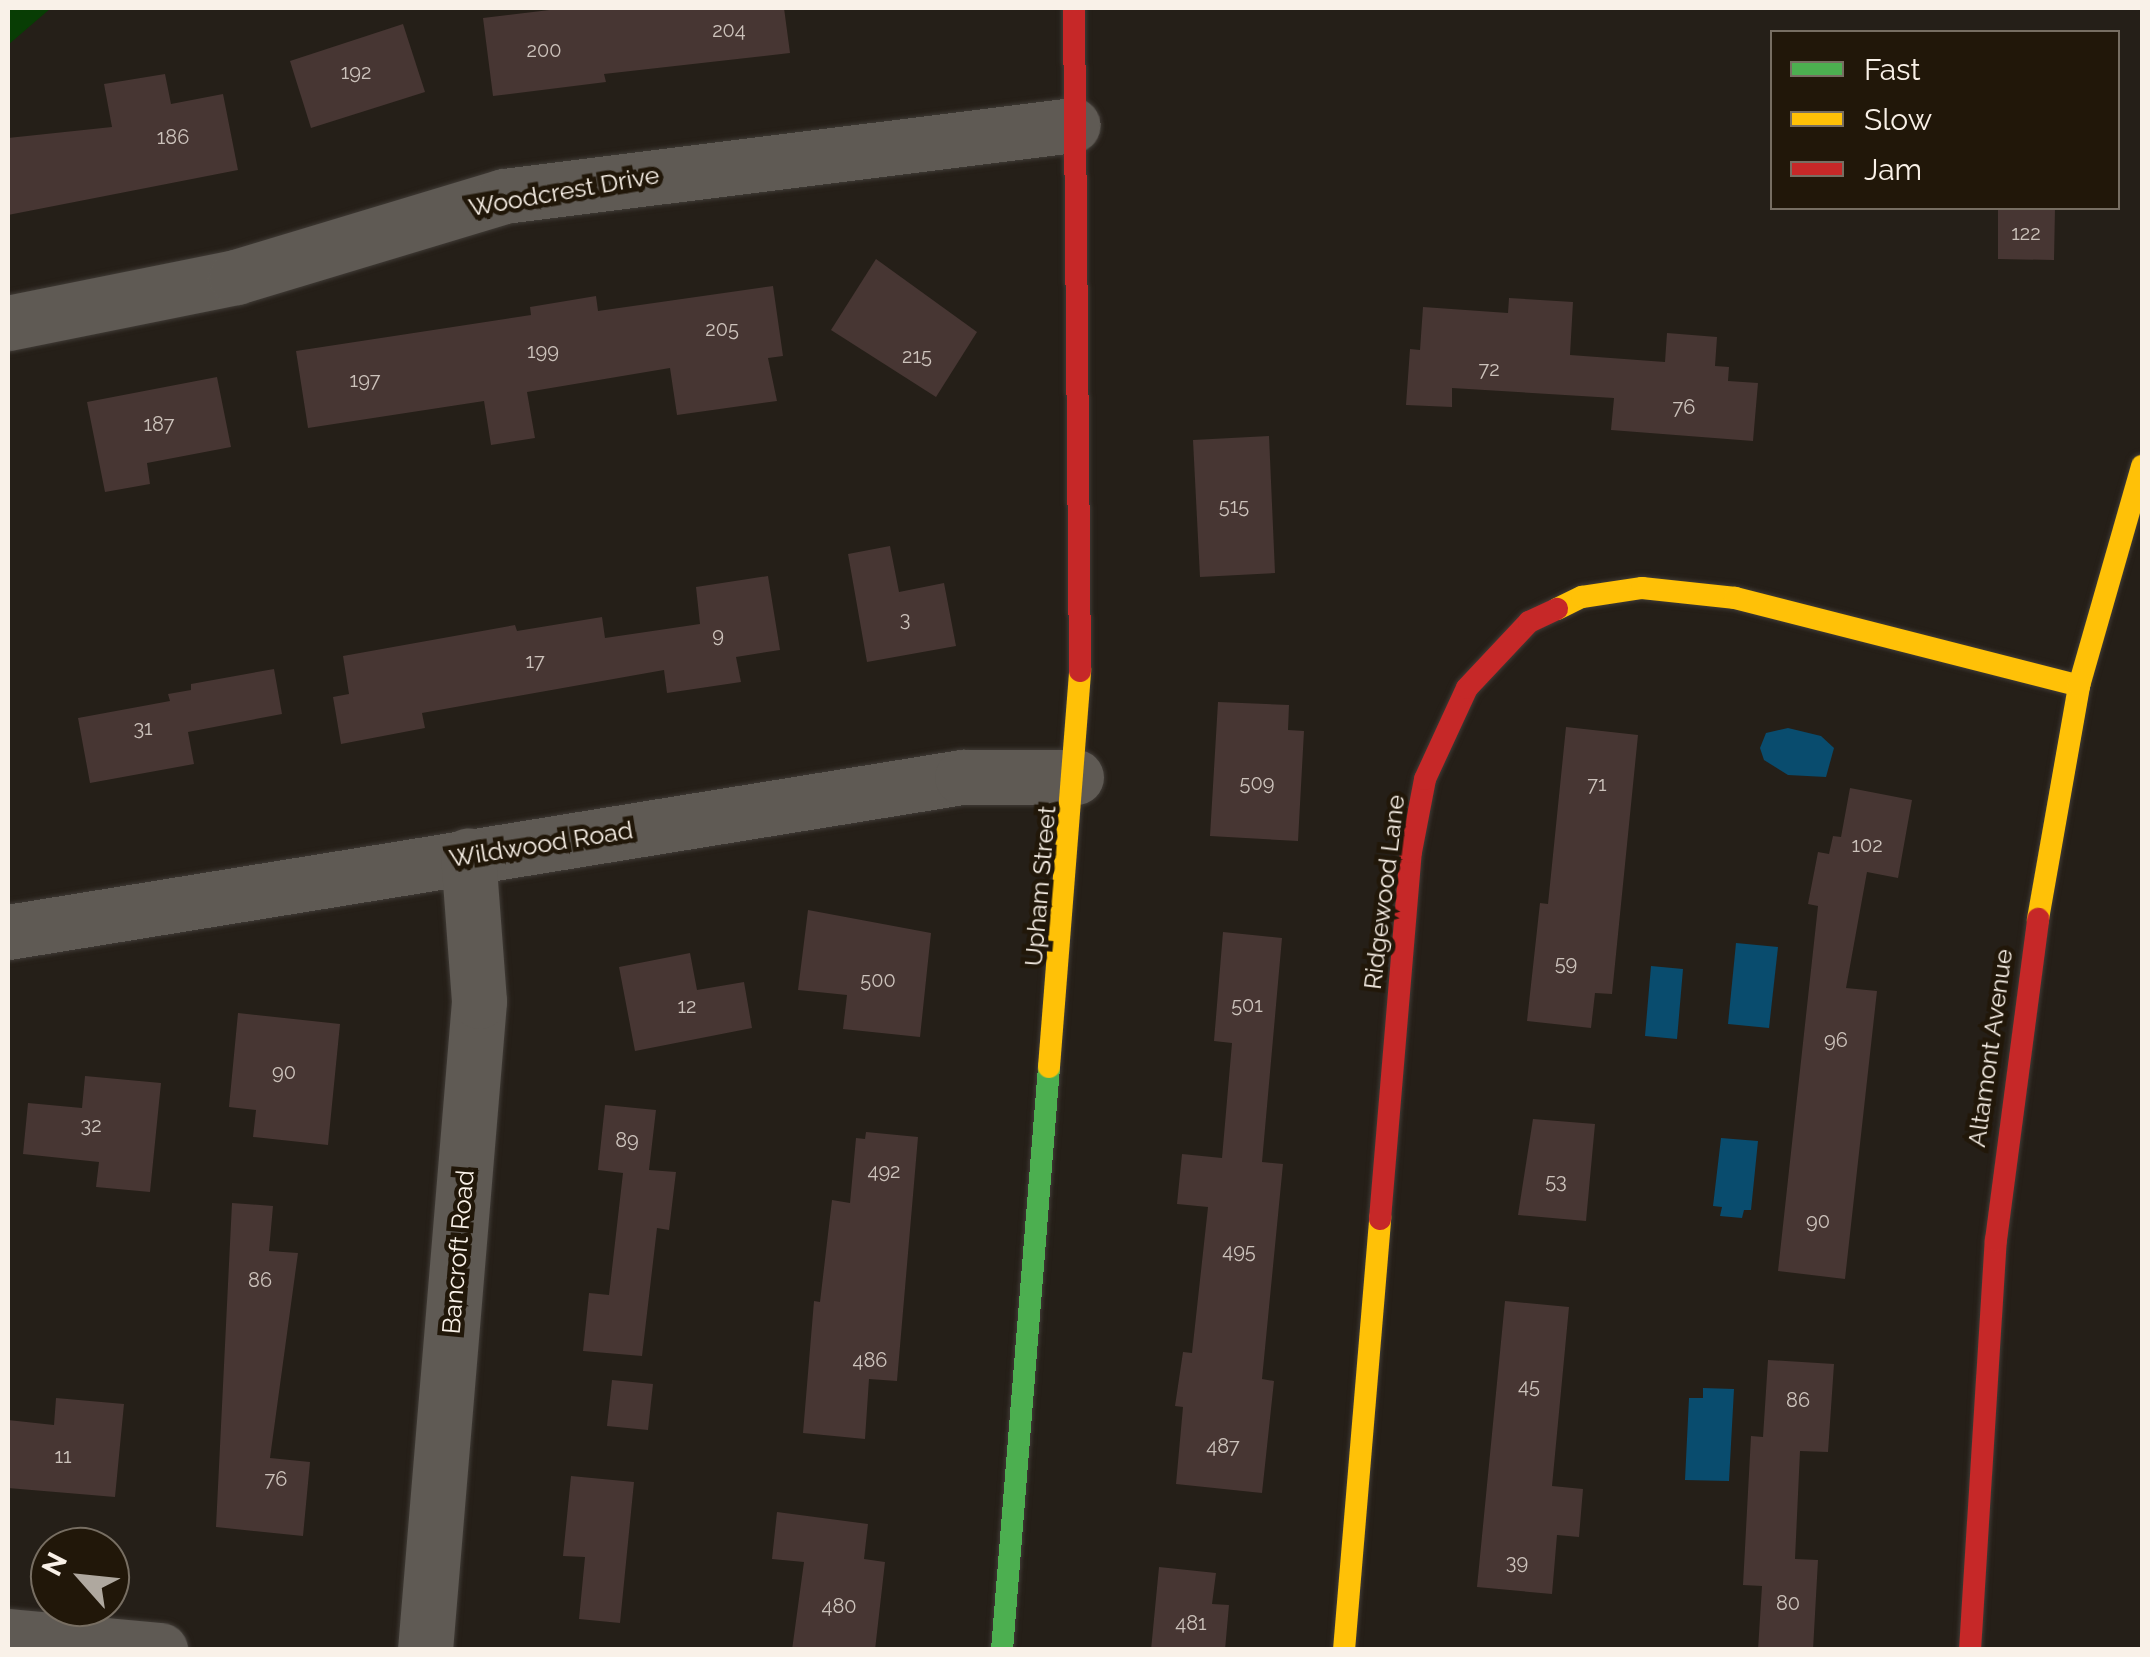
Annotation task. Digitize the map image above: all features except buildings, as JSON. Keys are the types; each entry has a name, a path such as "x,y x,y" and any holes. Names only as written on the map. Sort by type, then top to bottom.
{"street":[{"name":"Upham Street","path":"1002,1650 1076,777 1081,302 1073,125 1074,8"},
{"name":"Woodcrest Drive","path":"8,324 236,277 504,196 1073,125"},
{"name":"Altamont Avenue","path":"1970,1650 2004,1144 2038,900 2079,686 2133,533 2142,466"},
{"name":"Ridgewood Lane","path":"1344,1650 1412,852 1426,779 1467,688 1506,642 1543,614 1582,597 1642,588 1735,598 2079,686"},
{"name":"Wildwood Road","path":"8,932 962,777 1076,777"},
{"name":"Bancroft Road","path":"425,1650 478,1001 468,855"},
{"path":"8,1636 160,1650"}],"green space":[{"path":"8,8 51,8 8,45"}],"water":[{"path":"1788,728 1821,736 1834,748 1826,777 1788,775 1764,760 1760,748 1766,733"},
{"path":"1736,943 1778,947 1769,1028 1728,1024"},
{"path":"1651,966 1683,969 1677,1039 1645,1036"},
{"path":"1721,1138 1758,1141 1751,1210 1744,1210 1742,1218 1720,1216 1722,1207 1713,1206"},
{"path":"1703,1388 1734,1389 1729,1481 1685,1480 1689,1398 1703,1398"}],"traffic: fast":[{"path":"1002,1650 1049,1067"}],"traffic: slow":[{"path":"2038,919 2079,686 2142,466"},
{"path":"1557,609 1582,597 1642,588 1735,598 2079,686"},
{"path":"1049,1067 1080,671"},
{"path":"1344,1650 1380,1219"}],"traffic: jam":[{"path":"1074,8 1080,671"},
{"path":"1380,1219 1411,852 1425,779 1467,688 1529,622 1557,609"},
{"path":"1970,1650 1996,1240 2038,919"}]}
